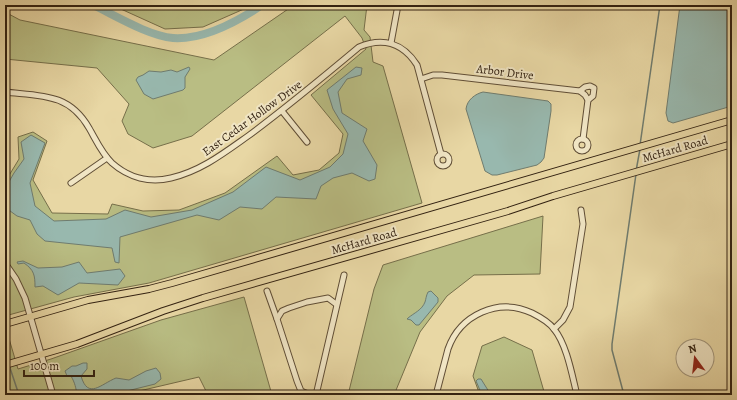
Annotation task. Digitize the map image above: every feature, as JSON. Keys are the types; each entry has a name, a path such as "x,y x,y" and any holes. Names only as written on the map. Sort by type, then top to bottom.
{"main road":[{"name":"McHard Road","path":"6,323 88,300 172,283 732,120"},
{"name":"McHard Road","path":"5,365 77,344 163,311 203,298 508,211 732,144"}],"street":[{"path":"398,5 391,43 403,50 417,65 441,154"},
{"name":"East Cedar Hollow Drive","path":"5,92 51,97 60,100 76,111 84,120 107,158 119,168 139,179 160,180 172,178 208,164 282,111 359,47 380,41 391,43"},
{"name":"Arbor Drive","path":"421,78 433,75 442,75 580,91 585,87 590,86 594,88 593,96 587,98"},
{"path":"580,91 587,98 582,139"},
{"path":"282,111 307,142"},
{"path":"72,182 107,158"},
{"path":"554,329 563,320 570,307 583,224 581,210"},
{"path":"5,263 16,279 31,316 53,395"},
{"path":"267,292 278,319 297,381 302,391 308,394 316,395 336,304 344,275"},
{"path":"278,319 282,311 307,302 328,298 336,304"},
{"path":"436,395 450,343 463,324 484,311 499,307 518,308 537,315 554,329 563,345 577,395"}],"green space":[{"path":"112,5 253,5 203,27 165,29"},
{"path":"294,5 367,5 364,30 370,37 373,62 383,66 422,203 149,283 74,297 5,316 5,182 19,159 18,137 33,132 47,141 33,180 52,213 108,214 112,204 143,211 179,210 225,193 277,156 293,175 319,170 339,153 343,134 311,95 366,49 362,38 345,16 192,136 153,148 128,134 122,121 129,104 97,68 5,59 5,12 20,20 214,60"},
{"path":"543,216 540,274 474,275 447,296 420,332 394,395 348,395 374,289 383,265"},
{"path":"244,297 272,395 208,395 199,377 122,395 5,395 5,325 18,369 51,359 161,320"},
{"path":"504,337 532,350 545,395 480,395 473,376 482,346"}],"water":[{"path":"680,5 732,5 732,106 673,123 668,121 666,113"},
{"path":"189,67 190,69 185,77 185,88 183,90 153,99 144,94 136,80 138,77 149,71 161,72 171,70 177,72"},
{"path":"356,67 362,68 361,75 347,79 338,92 342,113 367,129 363,141 377,165 375,179 369,181 352,173 333,178 321,186 316,199 276,197 262,209 240,207 219,220 197,215 120,237 119,263 115,262 112,248 45,241 37,234 30,220 17,216 6,208 6,187 24,159 21,142 31,135 45,143 30,183 35,206 54,221 106,219 125,210 151,217 192,210 233,192 266,167 300,180 330,167 343,154 348,134 333,109 327,90"},
{"path":"483,92 548,101 551,104 544,158 541,162 537,165 497,175 492,175 485,171 466,109 472,98"},
{"path":"23,261 38,268 62,267 79,262 87,273 120,269 125,276 118,285 79,283 58,295 43,286 35,287 34,276 30,268 24,263 18,264 17,262"},
{"path":"431,291 438,298 438,302 419,325 416,325 411,320 407,319 422,307 428,292"},
{"path":"87,363 87,369 81,376 87,387 91,389 116,378 129,380 146,371 156,368 160,373 161,379 155,384 111,395 77,395 71,376 67,376 65,371 72,366"},
{"path":"481,379 491,395 482,395 476,381"}],"waterway":[{"path":"93,5 143,30 173,38 184,38 208,33 231,23 262,5"},
{"path":"640,145 660,5"},
{"path":"636,171 640,149"},
{"path":"624,395 612,350 612,344 636,174"},
{"path":"5,344 8,362"},
{"path":"9,365 19,395"}]}
